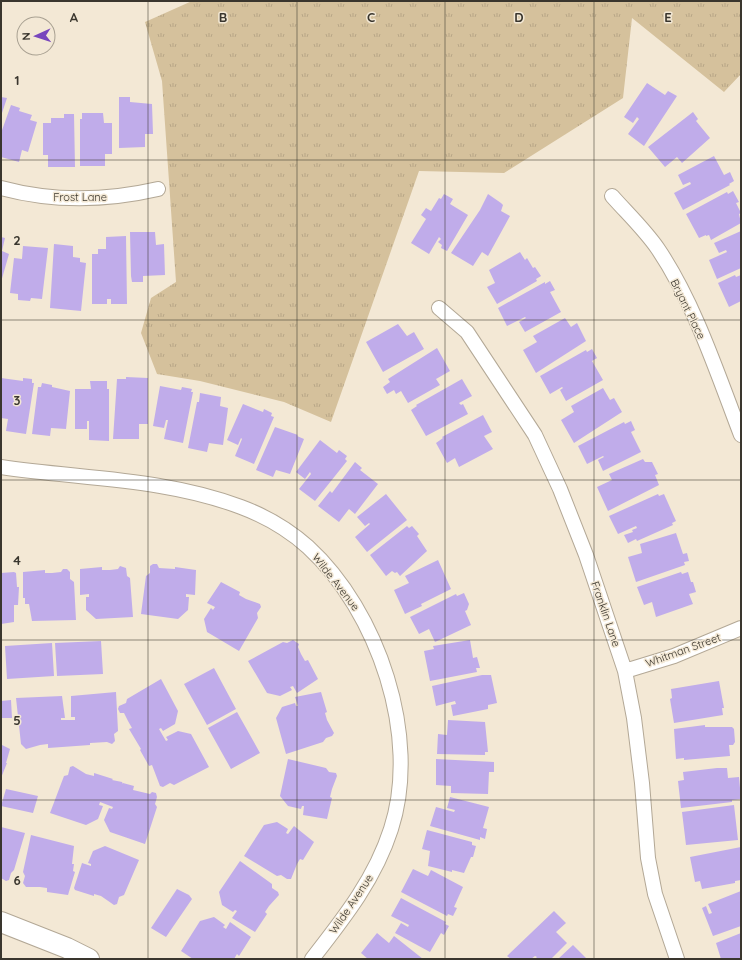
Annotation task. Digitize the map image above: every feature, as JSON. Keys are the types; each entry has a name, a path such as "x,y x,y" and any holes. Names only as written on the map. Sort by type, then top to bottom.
{"main road":[{"path":"1,922 67,948 88,959"}],"street":[{"name":"Frost Lane","path":"1,188 26,195 64,199 101,198 158,189"},
{"name":"Bryant Place","path":"612,196 658,249 670,270 692,314 716,370 741,435"},
{"name":"Franklin Lane","path":"438,308 467,332 535,435 560,489 583,547 625,670 634,718 642,783 648,858 655,894 678,959"},
{"name":"Wilde Avenue","path":"1,467 185,491 242,507 273,522 309,548 343,588 360,613 373,638 393,702 398,735 400,767 398,798 391,828 380,858 365,887 347,915 312,959"},
{"name":"Whitman Street","path":"625,670 674,656 741,628"}],"green space":[{"path":"192,1 741,1 741,74 724,92 632,18 623,98 504,173 419,171 331,422 284,402 200,381 157,374 141,333 151,298 176,282 162,81 145,22"}],"building":[{"path":"647,83 665,95 668,91 677,96 644,146 628,134 639,119 637,117 633,123 624,117"},
{"path":"1,97 7,98 1,116"},
{"path":"119,97 130,97 130,102 152,104 153,134 145,134 145,147 119,148"},
{"path":"11,105 20,108 19,111 32,115 30,120 37,122 28,152 22,150 19,162 1,157 1,133"},
{"path":"693,112 698,119 696,121 710,138 682,163 677,157 665,167 648,147"},
{"path":"82,113 103,113 104,123 112,123 112,154 105,154 105,166 80,166 80,119 82,119"},
{"path":"64,114 74,114 75,167 48,167 48,155 43,155 43,123 51,123 51,118 64,118"},
{"path":"714,156 724,175 730,172 734,181 729,184 730,185 683,210 674,193 691,184 690,182 683,185 678,175"},
{"path":"733,191 739,202 736,203 741,213 739,214 741,223 711,240 709,235 699,238 686,214 727,192 728,194"},
{"path":"444,194 453,199 450,204 468,215 447,251 441,248 442,245 438,242 441,239 439,237 429,254 411,243 426,219 421,215 426,208 431,211 439,198 441,199"},
{"path":"488,194 503,205 501,211 510,216 488,256 482,252 473,266 451,253 480,210"},
{"path":"741,231 741,268 717,279 709,260 727,252 726,250 719,253 714,243"},
{"path":"130,232 155,232 156,245 164,244 165,275 143,276 143,282 132,282"},
{"path":"126,236 127,304 111,304 111,299 107,299 107,304 92,304 92,254 98,254 98,249 106,249 106,237"},
{"path":"1,237 5,238 2,251 9,254 1,282"},
{"path":"54,244 73,246 73,257 80,258 80,262 86,263 81,311 50,308"},
{"path":"23,246 48,248 42,299 31,298 30,301 18,300 18,294 10,293 14,258 22,259"},
{"path":"520,252 525,260 527,258 533,268 535,267 541,276 536,279 537,281 497,304 487,287 495,283 489,270"},
{"path":"735,275 736,277 741,275 741,301 729,307 718,283"},
{"path":"550,281 555,290 550,292 561,312 525,332 519,322 526,318 525,317 507,326 498,308 545,282 545,284"},
{"path":"565,318 571,327 577,323 586,341 536,373 523,350 537,342 533,336"},
{"path":"398,324 407,336 414,332 424,349 383,372 366,342"},
{"path":"437,348 450,371 436,379 440,385 408,403 401,391 396,394 394,390 387,394 383,387 390,382 388,379"},
{"path":"592,349 597,358 592,361 603,380 566,401 560,390 563,388 562,387 550,394 540,376 586,350 587,352"},
{"path":"126,377 148,378 148,424 139,424 139,439 113,439 117,379 126,379"},
{"path":"1,378 23,381 23,378 32,379 32,383 34,383 26,434 6,431 8,419 1,418"},
{"path":"462,379 472,396 459,403 461,405 463,404 468,414 426,436 411,410 417,406 416,405"},
{"path":"90,381 107,381 107,389 109,389 109,441 89,440 89,421 87,421 87,429 75,429 75,389 91,389"},
{"path":"42,383 70,391 66,429 51,428 50,436 32,434 38,387 41,387"},
{"path":"160,386 181,390 182,387 192,389 191,392 193,392 183,443 164,439 168,420 166,420 164,428 153,426"},
{"path":"603,388 610,400 614,398 622,412 574,443 561,420 574,412 571,406"},
{"path":"200,393 221,397 220,406 228,408 223,445 209,443 207,452 188,448"},
{"path":"243,404 263,412 264,409 272,413 271,416 274,417 254,464 235,456 242,439 241,438 238,445 227,440"},
{"path":"483,415 492,432 484,436 493,449 459,467 455,458 447,463 436,443 443,438 442,437"},
{"path":"631,421 635,430 631,432 641,452 603,471 598,460 604,457 603,456 587,464 578,446 624,422 625,424"},
{"path":"275,427 298,435 297,436 304,439 290,474 276,470 273,477 256,470"},
{"path":"320,440 337,453 339,450 347,456 345,459 347,461 315,501 299,489 311,474 310,472 305,479 296,472"},
{"path":"643,459 645,462 652,462 658,474 655,475 659,485 608,511 597,487 612,480 609,474"},
{"path":"355,462 362,468 360,470 378,484 355,514 349,509 339,522 318,506 330,491 332,493"},
{"path":"386,494 407,520 367,552 355,537 370,524 369,523 365,526 357,517"},
{"path":"658,494 659,496 664,494 676,521 672,523 673,525 637,541 636,539 628,543 624,535 633,532 632,530 637,528 636,526 618,534 609,516"},
{"path":"407,526 409,528 412,526 419,534 417,536 427,551 400,576 397,572 395,573 392,571 386,576 370,555"},
{"path":"676,533 683,554 687,553 689,561 684,562 685,565 636,582 628,557 642,553 640,544"},
{"path":"438,560 451,589 405,614 394,590 409,583 405,576"},
{"path":"157,564 159,568 175,569 175,567 196,570 195,595 186,594 186,597 189,597 188,610 178,619 141,614 146,576 150,573 150,566"},
{"path":"120,566 126,568 127,576 130,578 133,617 96,619 86,610 86,597 89,597 89,594 80,595 80,569 102,567 102,570 110,570 118,569"},
{"path":"63,569 67,569 70,572 70,579 74,582 76,620 32,621 29,604 25,604 25,598 23,598 23,572 45,570 45,573 52,573 61,572"},
{"path":"681,572 682,574 688,572 691,582 693,582 696,592 689,594 693,604 656,617 652,602 644,605 637,587"},
{"path":"1,573 16,573 17,587 19,587 18,605 14,605 14,622 1,624"},
{"path":"221,582 240,592 239,595 246,599 260,604 261,607 257,613 258,618 239,651 207,632 204,619 211,608 213,610 215,607 207,603"},
{"path":"464,593 469,604 467,610 465,611 471,625 435,642 429,629 419,634 410,617 456,594 457,596"},
{"path":"293,640 299,644 298,647 301,654 305,661 308,660 318,679 297,693 293,686 290,687 292,690 280,696 267,693 248,661 283,642 287,643"},
{"path":"470,640 473,658 477,657 480,668 476,668 477,672 430,681 424,651 434,649 433,646"},
{"path":"101,641 103,674 57,676 55,643"},
{"path":"52,643 54,676 7,679 5,646"},
{"path":"214,668 236,709 207,725 184,684"},
{"path":"482,675 491,675 497,703 488,705 488,709 453,716 451,705 456,704 455,701 436,706 432,686"},
{"path":"161,679 178,711 175,724 163,731 161,728 159,729 166,741 168,740 166,737 178,731 191,734 209,767 174,785 170,783 163,787 160,786 152,765 149,766 140,750 141,749 129,729 132,728 124,713 120,713 118,709 119,706 126,703 127,699"},
{"path":"719,681 724,708 722,708 723,715 674,723 670,699 672,698 671,689"},
{"path":"116,692 118,731 114,734 115,741 112,744 107,742 90,743 90,745 48,748 48,744 26,749 21,744 16,698 62,696 65,718 61,718 61,720 75,720 75,717 71,717 71,696"},
{"path":"321,692 327,712 325,713 327,720 334,733 323,742 286,754 276,718 282,707 295,703 296,706 298,706 295,697"},
{"path":"11,700 12,718 1,718 1,701"},
{"path":"237,712 260,753 231,769 208,728"},
{"path":"448,720 485,722 488,752 485,752 485,755 437,754 438,734 447,735"},
{"path":"705,725 705,727 732,727 734,729 735,742 733,745 729,745 730,756 684,760 684,758 676,759 674,729"},
{"path":"2,745 10,749 7,763 1,778 1,746"},
{"path":"288,759 326,768 329,772 336,773 337,776 330,797 332,798 327,819 303,815 304,806 302,806 301,809 288,806 280,796"},
{"path":"436,759 494,762 494,772 489,772 488,794 451,793 451,786 436,785"},
{"path":"73,766 86,774 94,776 94,773 122,782 123,784 134,786 133,790 150,794 152,792 156,793 157,797 155,804 157,807 145,844 110,832 104,820 109,808 112,809 113,807 100,802 99,805 103,806 98,819 86,825 50,813 64,776 68,775 70,767"},
{"path":"727,768 728,778 739,777 741,799 732,800 732,802 681,808 678,781 684,780 683,772"},
{"path":"6,789 38,796 33,813 1,806"},
{"path":"450,797 489,807 483,828 487,829 485,839 480,837 480,840 430,826 436,807 454,812 455,810 447,808"},
{"path":"734,805 738,840 686,845 682,812"},
{"path":"277,822 288,829 286,833 288,834 294,826 314,842 303,860 300,859 291,879 287,879 281,875 277,876 244,856 264,825"},
{"path":"1,827 25,833 14,870 11,873 9,880 6,881 1,878"},
{"path":"427,830 472,842 472,845 476,846 473,857 471,857 464,873 452,870 452,872 428,866 430,851 422,849"},
{"path":"31,835 74,846 72,864 74,864 73,871 75,872 68,895 47,892 47,888 26,887 23,883 25,876 23,872"},
{"path":"105,846 139,860 124,895 119,897 117,904 114,905 101,896 94,894 94,896 75,890 74,888 82,863 91,866 91,864 88,863 93,851"},
{"path":"741,847 741,880 735,881 735,883 702,889 700,881 695,882 690,857"},
{"path":"240,861 272,884 272,888 278,892 279,895 265,912 267,914 255,932 232,918 237,911 235,910 233,912 222,905 219,892"},
{"path":"413,869 428,876 431,870 463,887 454,907 457,908 453,916 448,914 447,916 401,892"},
{"path":"177,889 189,895 192,899 166,937 151,928"},
{"path":"741,891 741,926 713,936 702,908 706,906 709,914 712,913 708,904"},
{"path":"401,898 446,922 445,924 449,926 444,935 441,933 430,952 395,933 401,923 408,927 409,925 391,916"},
{"path":"554,911 566,923 556,932 567,943 551,959 535,959 537,957 535,956 531,959 511,959 507,956"},
{"path":"214,917 225,925 223,927 226,929 230,922 251,937 239,956 237,954 234,959 193,959 181,951 200,921"},
{"path":"377,933 389,943 394,936 423,959 368,959 361,953"},
{"path":"741,933 741,959 721,959 716,943"},
{"path":"573,945 587,959 558,959"}]}
